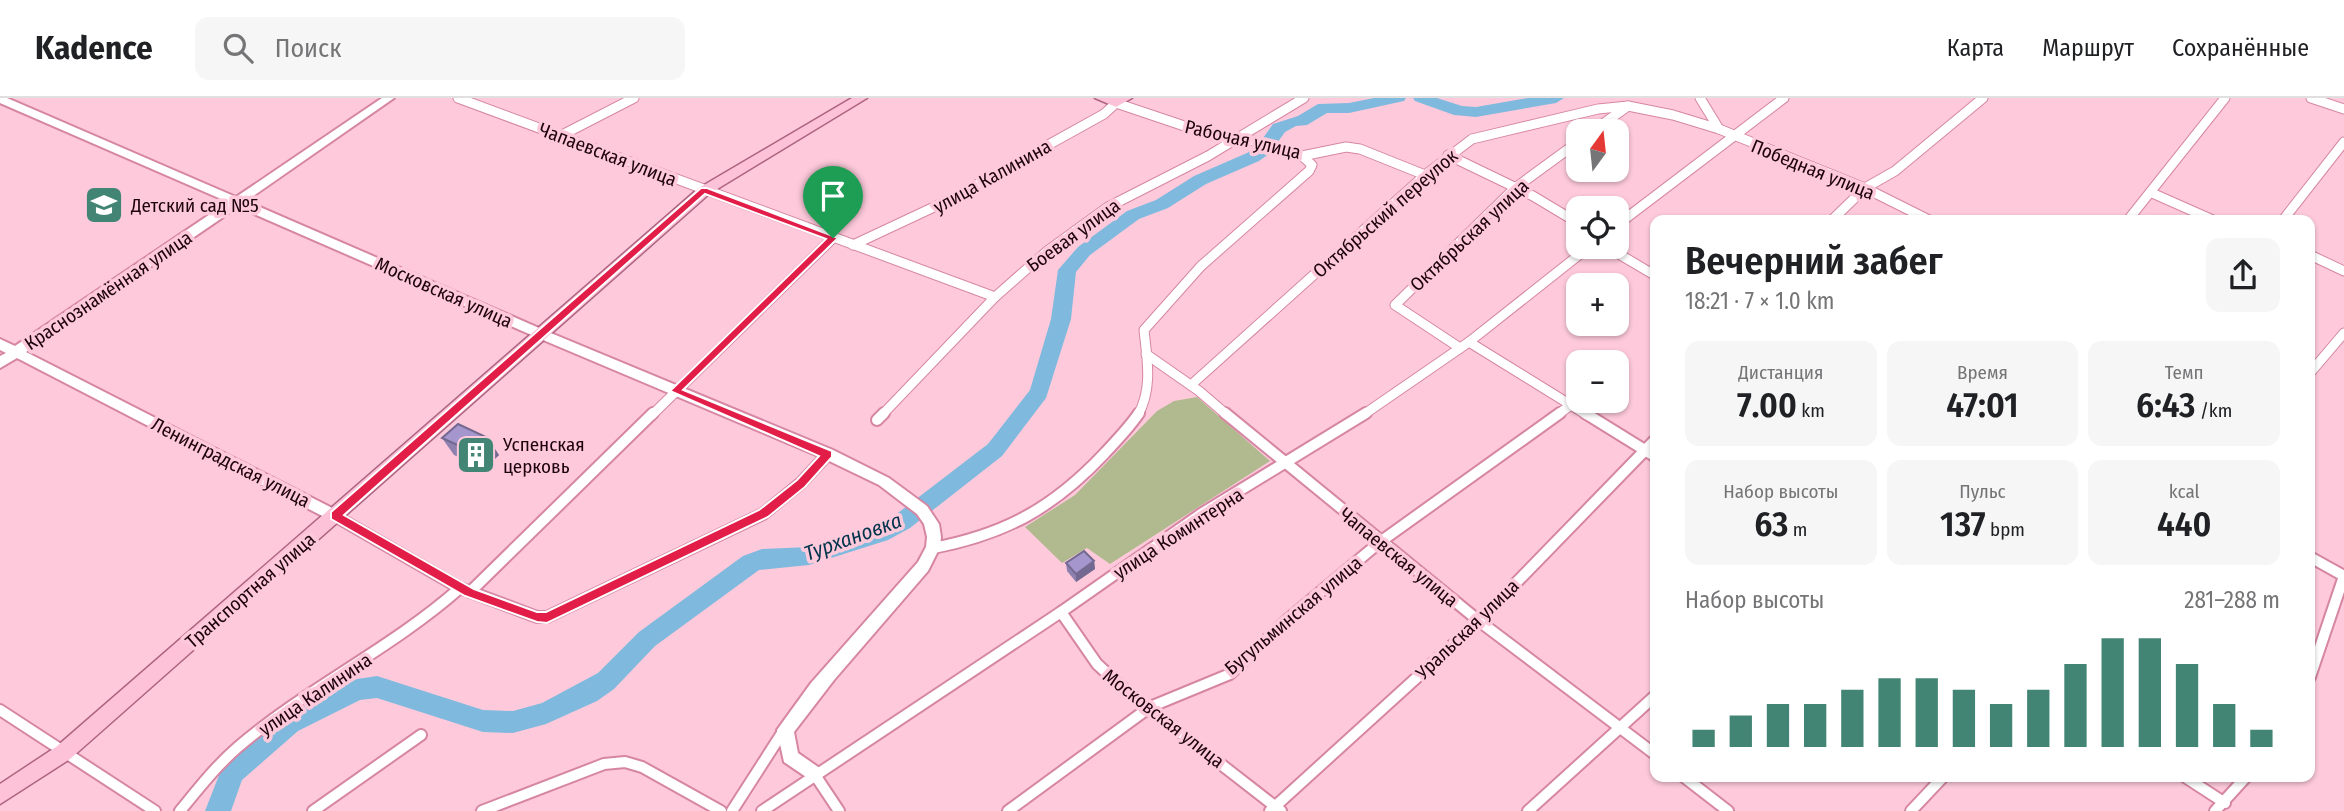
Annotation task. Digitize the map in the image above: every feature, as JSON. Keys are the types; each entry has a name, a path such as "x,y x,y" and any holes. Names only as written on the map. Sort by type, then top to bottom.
{"main road":[{"name":"Транспортная улица","path":"0,795 63,753 704,191 860,98"},
{"name":"Рабочая улица","path":"1101,98 1121,101"}],"street":[{"name":"Краснознамённая улица","path":"0,363 389,98"},
{"name":"Чапаевская улица","path":"458,98 995,297"},
{"path":"562,135 634,98"},
{"name":"Боевая улица","path":"877,420 995,297 1046,252 1108,207 1238,139 1304,98"},
{"path":"1700,98 1719,130"},
{"path":"1629,216 1784,98"},
{"path":"1837,215 1865,188 1895,171 1983,98"},
{"path":"2133,215 2152,194 2225,98"},
{"path":"2311,98 2344,109"},
{"name":"Московская улица","path":"0,99 867,472 905,496 923,513 932,529 933,548"},
{"name":"Рабочая улица","path":"1121,101 1217,137 1277,147 1302,156 1346,147 1378,155 1426,175"},
{"name":"улица Калинина","path":"853,245 911,221 963,194 1104,114 1121,101"},
{"path":"1610,119 1628,106"},
{"name":"Октябрьский переулок","path":"1191,386 1448,155 1472,139 1598,109 1628,106 1672,115 1735,136"},
{"name":"Победная улица","path":"1735,136 1865,188 1919,215"},
{"path":"2287,215 2344,142"},
{"name":"Октябрьская улица","path":"1465,345 1395,305 1515,188 1566,151"},
{"path":"1448,155 1566,216"},
{"path":"732,811 809,694 904,590 933,548 967,543 1020,522 1062,497 1129,426 1144,402 1149,380 1144,330 1160,308 1253,219 1309,171 1312,165 1302,156"},
{"path":"2152,194 2201,215"},
{"name":"улица Калинина","path":"180,811 218,765 238,747 465,590 833,238"},
{"path":"2315,257 2344,271"},
{"name":"улица Коминтерна","path":"762,811 1061,612 1201,514 1285,465 1465,345 1574,259"},
{"path":"1628,259 1650,272"},
{"path":"2315,367 2344,334"},
{"name":"Ленинградская улица","path":"0,344 335,516 465,590 537,617 558,614 763,514 801,483 828,454"},
{"path":"1465,345 1566,402"},
{"name":"Чапаевская улица","path":"1146,354 1191,386 1479,621 1650,751"},
{"name":"Бугульминская улица","path":"1008,811 1150,706 1230,674 1287,620 1380,541 1566,409"},
{"path":"1584,413 1650,453"},
{"name":"Уральская улица","path":"1276,809 1479,621 1650,455"},
{"path":"2315,560 2344,576 2315,662"},
{"name":"Московская улица","path":"1061,612 1097,664 1123,688 1150,706 1276,809"},
{"path":"1528,811 1650,700"},
{"path":"0,710 155,811"},
{"path":"785,730 790,757 816,775 839,811"},
{"path":"313,811 421,735"},
{"path":"482,811 604,764 625,762 642,767 721,811"},
{"path":"1690,782 1728,811"},
{"path":"1911,811 1938,782"},
{"path":"2193,782 2225,803"},
{"path":"2215,811 2242,782"}],"green space":[{"path":"1197,397 1270,461 1110,564 1087,548 1062,563 1025,527 1075,495 1157,411 1174,401"}],"building":[{"path":"458,424 488,438 473,452 442,438"},
{"path":"1084,551 1094,561 1076,574 1066,563"}],"waterway":[{"name":"Турхановка","path":"218,811 232,773 289,723 357,690 377,687 483,721 513,722 546,713 588,693 606,681 647,639 751,563 762,558 809,556 880,534 902,522 995,450 1039,393 1061,319 1067,270 1084,251 1133,215 1162,204 1200,180 1253,157 1264,149 1279,128 1293,121 1301,121 1324,108 1349,108 1398,98"},
{"name":"Турхановка","path":"1421,98 1460,111 1476,112 1556,98"}],"place":[{"name":"Детский сад №5","path":"104,205"},
{"name":"Успенская церковь","path":"476,455"}],"route":[{"path":"704,191 833,238 675,391 828,454 801,483 763,514 547,617 537,617 460,588 335,516 704,191"}]}
